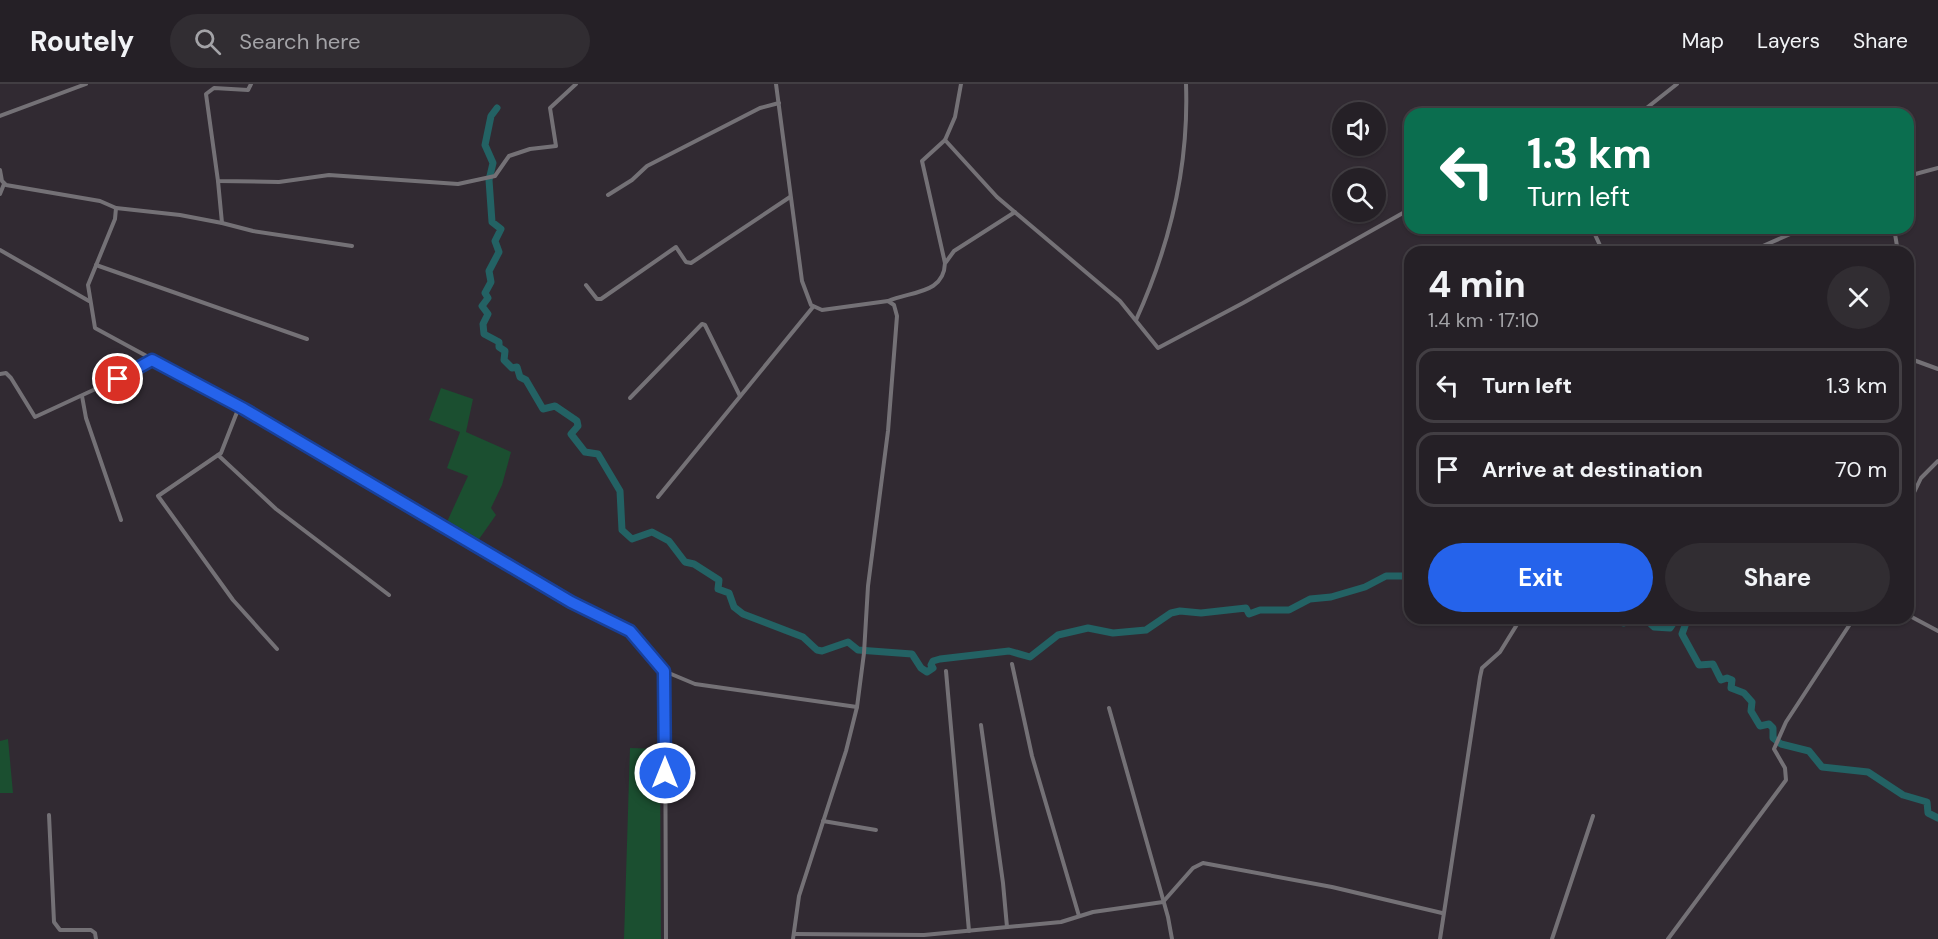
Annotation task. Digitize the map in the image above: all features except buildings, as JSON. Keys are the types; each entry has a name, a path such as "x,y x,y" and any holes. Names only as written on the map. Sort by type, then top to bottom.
{"street":[{"path":"0,116 86,84"},
{"path":"222,223 206,94 214,88 248,90 251,84"},
{"path":"218,181 279,182 329,175 458,184 498,174 509,156 530,149 556,146 550,108 576,84"},
{"path":"776,84 800,274 805,292 813,307 822,310 872,301 888,301 938,284 945,274 945,263 922,162 945,140 955,117 961,84"},
{"path":"1136,321 1163,256 1184,166 1186,84"},
{"path":"1647,108 1677,84"},
{"path":"608,195 632,180 647,166 760,108 779,103"},
{"path":"945,140 984,184 1107,289 1154,345 1161,347 1404,212"},
{"path":"1914,174 1938,168"},
{"path":"0,170 4,184 0,194"},
{"path":"4,184 100,201 116,208 186,215 253,231 352,246"},
{"path":"586,285 597,300 601,299 676,247 686,262 691,263 790,196"},
{"path":"116,208 115,219 88,285 95,328 239,407 571,602 630,631 664,671 695,684 857,707"},
{"path":"945,263 954,251 1015,212"},
{"path":"1763,246 1790,234"},
{"path":"0,250 89,301"},
{"path":"96,265 307,339"},
{"path":"888,301 896,308 897,320 891,361 888,431 868,586 864,653 857,707 799,896 794,936 901,938 1061,922 1079,916 1163,902 1193,868 1203,863 1332,887 1442,913"},
{"path":"658,497 813,307"},
{"path":"630,398 702,324 705,325 740,396"},
{"path":"0,374 6,373 11,378 33,416 82,396 152,360"},
{"path":"1914,360 1938,369"},
{"path":"82,396 86,418 121,520"},
{"path":"239,407 221,453 158,496 233,600 277,649"},
{"path":"218,455 276,508 389,595"},
{"path":"1914,493 1921,478 1938,461"},
{"path":"1914,618 1938,631"},
{"path":"1440,939 1442,913 1479,677 1482,668 1500,652 1517,624"},
{"path":"1668,939 1786,780 1785,768 1775,752 1776,746 1781,739 1786,722 1850,624"},
{"path":"1012,664 1032,756 1079,916"},
{"path":"664,671 666,939"},
{"path":"946,671 952,766 969,931"},
{"path":"1109,708 1172,939"},
{"path":"981,725 1007,927"},
{"path":"49,815 54,922 60,930 91,930 95,933 96,939"},
{"path":"1552,939 1593,816"},
{"path":"823,821 876,830"}],"green space":[{"path":"441,388 473,399 466,432 511,452 502,485 491,508 496,515 477,542 446,524 468,476 447,468 460,432 429,420"},
{"path":"8,739 13,793 0,793 0,741"},
{"path":"630,748 660,749 661,939 624,939"}],"waterway":[{"path":"497,108 491,116 485,145 493,163 489,180 492,222 501,229 495,241 499,252 489,271 491,282 485,293 488,298 482,306 488,314 483,324 484,334 499,342 499,347 505,351 504,360 512,368 517,367 520,377 526,380 543,409 555,406 577,421 578,426 571,434 585,452 598,454 620,491 622,530 632,539 652,532 669,541 685,562 694,564 719,580 718,589 729,593 734,607 743,614 803,637 817,650 822,651 848,642 858,650 912,654 921,668 927,672 933,668 931,665 933,661 940,659 1009,651 1030,657 1058,635 1088,628 1113,633 1146,630 1171,613 1180,611 1201,613 1246,608 1249,614 1260,610 1289,610 1310,599 1331,597 1365,587 1386,576 1404,576"},
{"path":"1651,624 1654,627 1670,628 1673,624"},
{"path":"1686,624 1682,634 1699,665 1713,664 1721,680 1727,678 1732,680 1731,688 1744,693 1752,702 1751,711 1760,726 1769,724 1773,728 1773,738 1781,744 1809,751 1822,767 1868,772 1903,795 1927,802 1928,813 1938,818"}],"route":[{"path":"118,379 152,360 244,409 571,602 630,631 664,671 665,773"}]}
